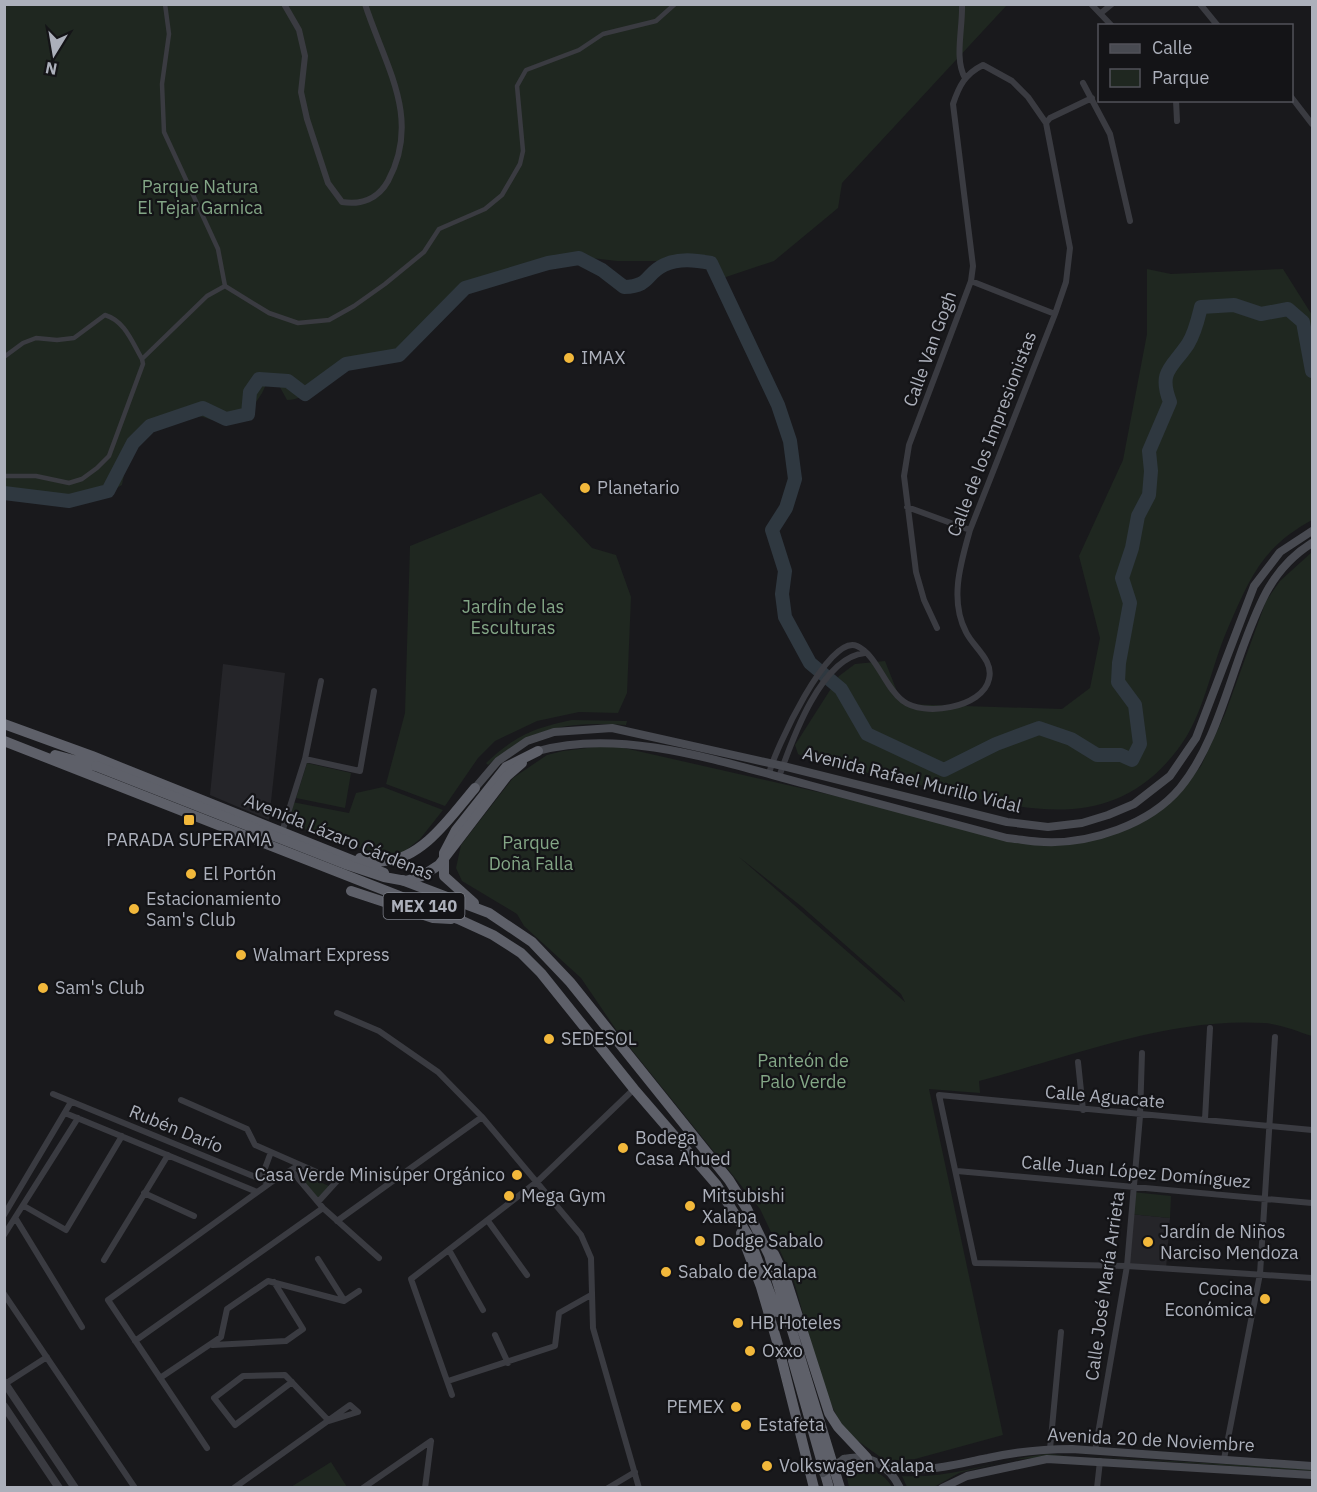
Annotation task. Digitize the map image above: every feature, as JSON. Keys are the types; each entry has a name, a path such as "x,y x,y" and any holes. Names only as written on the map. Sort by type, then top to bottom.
{"highway":[{"name":"Avenida Lázaro Cárdenas","path":"4,724 343,854 489,914 532,942 570,982 729,1180 758,1230 769,1255 840,1488"},
{"name":"Avenida Lázaro Cárdenas","path":"4,741 458,919 493,935 521,954 541,973 634,1089 716,1184 738,1217 769,1284 829,1488"},
{"path":"22,748 96,766 348,865 384,877 406,881 422,876 439,865 507,776 538,751"},
{"path":"489,914 449,883 444,876 444,853 456,830 496,777 521,757 538,751"},
{"path":"343,854 382,862 413,851 449,819 475,788"},
{"path":"351,891 433,918 458,919"},
{"path":"738,1217 741,1236 761,1287 778,1345 815,1488"},
{"path":"758,1230 770,1246 786,1279 829,1413 843,1434 867,1458"}],"main road":[{"name":"Avenida Rafael Murillo Vidal","path":"475,788 498,761 527,741 554,732 587,728 631,730 1007,822 1038,826 1082,823 1134,804 1170,777 1196,738 1254,586 1280,552 1312,531"},
{"name":"Avenida Rafael Murillo Vidal","path":"538,751 582,742 625,742 769,774 1007,838 1044,842 1078,840 1110,832 1137,821 1180,788 1212,730 1265,591 1289,560 1312,543"},
{"name":"Avenida 20 de Noviembre","path":"867,1458 900,1470 929,1470 989,1457 1050,1449 1312,1466"},
{"path":"815,1488 823,1473 844,1459 867,1458"},
{"name":"Avenida 20 de Noviembre","path":"942,1488 967,1476 1047,1459 1312,1475"},
{"path":"882,1464 892,1474 900,1488"}],"street":[{"path":"165,4 169,34 162,84 164,132 218,249 225,286 269,313 298,323 328,320 354,306 424,252 439,229 485,208 502,195 522,157 517,86 526,70 579,50 603,34 656,21 675,4"},
{"path":"284,4 299,30 305,56 301,92 328,183 342,202 357,205 375,196 387,183 399,158 404,126 396,89 365,4"},
{"path":"962,4 963,24 959,67 965,78"},
{"path":"1091,4 1110,24"},
{"path":"1101,13 1112,4"},
{"path":"1200,4 1216,24"},
{"name":"Calle Van Gogh","path":"937,627 924,600 916,572 904,476 909,445 971,281 972,243 953,104 959,86 982,64"},
{"name":"Calle de los Impresionistas","path":"864,653 875,663 892,692 904,703 919,708 938,709 959,705 983,693 990,679 989,664 965,632 957,594 960,565 970,530 1055,314 1066,282 1070,248 1046,123 1028,97 1012,81 982,64"},
{"path":"1083,83 1110,134 1130,221"},
{"path":"1046,123 1050,118 1092,98"},
{"path":"1293,99 1312,124"},
{"path":"1176,102 1177,121"},
{"path":"971,281 1055,314"},
{"path":"142,359 207,296 225,286"},
{"path":"4,357 23,343 36,338 57,340 74,338 105,315 121,324 143,364 109,456 97,468 82,479 69,483 36,476 4,476"},
{"path":"907,507 970,530"},
{"path":"769,774 771,763 787,729 830,656 847,645 857,646 864,653"},
{"path":"779,777 795,733 824,681 832,670 852,654 864,653"},
{"path":"282,832 305,759 321,681"},
{"path":"305,759 360,771 374,691"},
{"path":"787,729 795,733"},
{"path":"337,1013 393,1039 438,1072 482,1117 538,1181 587,1246 593,1271 591,1295 593,1328 639,1488"},
{"path":"1205,1119 1210,1028"},
{"path":"1224,1459 1260,1274 1275,1037"},
{"name":"Calle José María Arrieta","path":"1095,1451 1127,1266 1135,1188 1142,1053"},
{"path":"1078,1062 1083,1110"},
{"path":"452,1395 411,1279 538,1181 634,1089"},
{"name":"Rubén Darío","path":"53,1094 270,1183"},
{"name":"Calle Aguacate","path":"957,1171 939,1095 1140,1116 1205,1119 1312,1130"},
{"path":"181,1100 247,1129 255,1145 337,1181 318,1202"},
{"path":"4,1215 71,1102"},
{"name":"Rubén Darío","path":"65,1113 257,1192"},
{"path":"337,1221 482,1117"},
{"path":"4,1235 78,1118"},
{"path":"24,1206 66,1230 122,1136"},
{"path":"261,1179 271,1152"},
{"path":"104,1260 168,1155"},
{"path":"207,1448 108,1300 299,1164"},
{"path":"291,1170 323,1208 379,1258"},
{"path":"957,1171 975,1263 1127,1266 1312,1278"},
{"name":"Calle Juan López Domínguez","path":"957,1171 1312,1203"},
{"path":"144,1193 194,1216"},
{"path":"135,1341 323,1208"},
{"path":"16,1219 82,1327"},
{"path":"488,1221 527,1275"},
{"path":"449,1250 483,1310"},
{"path":"318,1259 344,1300"},
{"path":"160,1378 213,1345 221,1337 227,1310 268,1281 344,1300 359,1292"},
{"path":"213,1345 286,1341 303,1329 274,1282"},
{"path":"4,1294 135,1488"},
{"path":"448,1381 555,1346 559,1313 591,1295"},
{"path":"1050,1449 1062,1332"},
{"path":"495,1335 508,1363"},
{"path":"47,1357 5,1383 75,1488"},
{"path":"234,1488 329,1421 292,1382 285,1375 243,1377 214,1398 235,1425 292,1382"},
{"path":"4,1406 58,1488"},
{"path":"363,1488 431,1441 424,1488"},
{"path":"1097,1488 1100,1461"},
{"path":"608,1488 635,1472"}],"shaded area":[{"path":"223,664 285,673 269,820 210,795"},
{"name":"Jardín de Niños Narciso Mendoza","path":"1130,1214 1170,1218 1166,1269 1125,1266"}],"green space":[{"name":"Parque Natura El Tejar Garnica","path":"4,5 1007,5 842,183 838,208 774,261 723,278 687,256 668,261 617,261 574,256 545,262 522,277 468,285 449,302 428,335 408,343 395,359 368,366 333,369 313,390 294,399 287,400 276,380 268,378 261,396 242,414 215,420 189,416 160,423 143,432 132,444 122,485 94,496 65,499 5,496"},
{"path":"1147,269 1171,274 1283,269 1312,315 1312,520 1281,541 1269,553 1251,579 1222,643 1201,706 1187,736 1178,749 1153,776 1126,794 1098,805 1068,809 1038,809 974,798 808,759 798,754 795,745 839,676 855,664 885,661 902,704 1062,709 1090,688 1100,638 1079,556 1123,460 1147,334"},
{"name":"Jardín de las Esculturas","path":"541,493 592,548 616,555 631,597 627,693 618,713 579,712 537,721 495,741 478,758 445,806 386,784 405,713 410,546"},
{"path":"1312,552 1312,1036 1282,1026 1264,1023 1192,1026 1120,1041 979,1081 980,1093 929,1089 1003,1435 915,1459 886,1461 851,1436 839,1421 824,1389 793,1278 760,1209 619,1034 581,978 524,926 517,914 462,881 456,868 461,845 513,778 547,755 611,745 1047,844 1128,827 1185,785 1201,766 1225,714 1266,601 1280,581","holes":["739,857 801,906 901,994 905,1002"]},
{"path":"572,720 627,721 626,725 586,724 552,729 520,742 488,765 486,763 525,734"},
{"path":"307,763 351,773 345,808 296,798"},
{"path":"383,787 443,810 420,839 400,855 366,850 292,825 292,802 349,813 356,793"},
{"path":"302,1174 331,1187 318,1198 298,1177"},
{"path":"1132,1192 1171,1196 1170,1218 1130,1214"},
{"path":"1046,1454 1065,1455 1013,1460"},
{"path":"1081,1456 1312,1469 1312,1471"},
{"path":"331,1462 347,1487 291,1487"},
{"path":"1001,1462 959,1473 934,1487 907,1487 902,1476 938,1475"},
{"path":"856,1466 877,1472 892,1487 849,1487 845,1469"}],"waterway":[{"path":"4,493 69,501 108,491 133,443 150,426 203,408 226,419 248,414 250,392 259,379 288,381 305,394 346,364 399,355 465,288 548,263 579,258 602,270 624,287 644,282 658,268 675,261 711,263 778,405 790,441 795,479 786,508 772,530 785,571 782,594 785,617 810,663 841,689 867,734 944,770 996,744 1039,728 1071,739 1097,755 1121,755 1132,760 1140,744 1135,705 1118,682 1119,663 1130,603 1122,578 1132,548 1138,516 1149,495 1151,471 1149,451 1170,402 1166,383 1168,370 1188,344 1201,307 1234,305 1261,314 1288,309 1303,322 1312,371"}],"place":[{"name":"IMAX","path":"569,358"},
{"name":"Planetario","path":"585,488"},
{"name":"PARADA SUPERAMA","path":"189,820"},
{"name":"El Portón","path":"191,874"},
{"name":"Estacionamiento Sam's Club","path":"134,909"},
{"name":"Walmart Express","path":"241,955"},
{"name":"Sam's Club","path":"43,988"},
{"name":"SEDESOL","path":"549,1039"},
{"name":"Bodega Casa Ahued","path":"623,1148"},
{"name":"Casa Verde Minisúper Orgánico","path":"517,1175"},
{"name":"Mega Gym","path":"509,1196"},
{"name":"Mitsubishi Xalapa","path":"690,1206"},
{"name":"Dodge Sabalo","path":"700,1241"},
{"name":"Jardín de Niños Narciso Mendoza","path":"1148,1242"},
{"name":"Sabalo de Xalapa","path":"666,1272"},
{"name":"Cocina Económica","path":"1265,1299"},
{"name":"HB Hoteles","path":"738,1323"},
{"name":"Oxxo","path":"750,1351"},
{"name":"PEMEX","path":"736,1407"},
{"name":"Estafeta","path":"746,1425"},
{"name":"Volkswagen Xalapa","path":"767,1466"}],"park label":[{"name":"Parque Doña Falla","path":"531,853"},
{"name":"Panteón de Palo Verde","path":"803,1071"}]}
